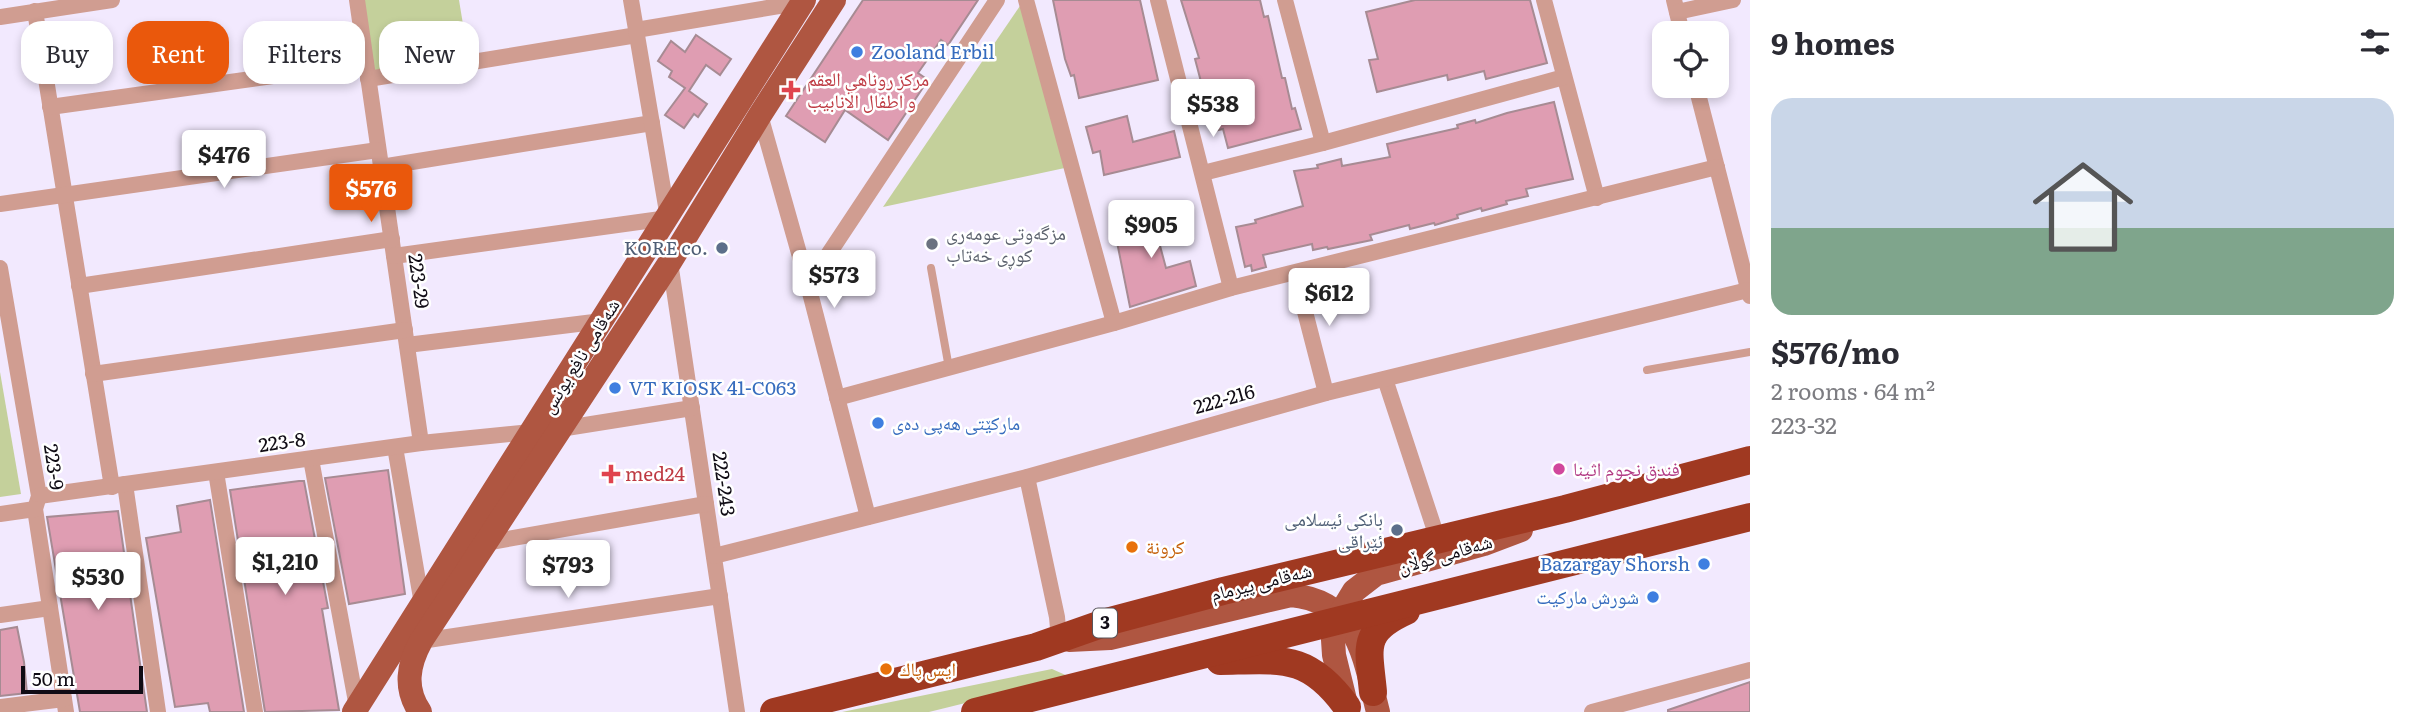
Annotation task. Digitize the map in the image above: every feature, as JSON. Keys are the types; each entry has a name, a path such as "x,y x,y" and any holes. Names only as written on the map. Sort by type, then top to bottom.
{"highway":[{"name":"شەقامی پیرمام","path":"774,712 1059,640 1110,621 1223,591 1564,509 1750,460"},
{"path":"975,712 1340,617 1750,517"},
{"path":"1375,702 1369,648 1375,631 1390,618 1447,592"},
{"path":"1172,662 1269,660 1295,663 1314,671 1324,679 1347,710"}],"main road":[{"name":"شەقامی نافع یونس","path":"420,712 414,703 408,680 412,659 421,641 670,262 834,0"},
{"name":"شەقامی نافع یونس","path":"355,710 804,1"},
{"path":"668,218 689,232"},
{"name":"شەقامی گوڵان","path":"1340,617 1354,591 1376,574 1484,544 1564,509"},
{"path":"1059,640 1110,638 1291,595 1312,598 1340,617 1361,646 1375,702"},
{"path":"1340,617 1333,640 1334,655 1347,710"}],"street":[{"path":"0,17 112,0"},
{"name":"223-29","path":"357,0 421,443"},
{"path":"394,256 668,218 631,0"},
{"path":"808,285 998,0"},
{"path":"1026,0 1114,323"},
{"path":"1158,0 1231,288"},
{"path":"1285,0 1323,143"},
{"path":"1545,0 1597,198"},
{"path":"1675,6 1733,0"},
{"path":"50,107 367,71 637,32 804,1"},
{"path":"35,11 93,374 118,486 158,712"},
{"path":"1203,173 1564,78"},
{"path":"1699,98 1749,293"},
{"path":"760,115 808,285 867,517"},
{"path":"381,167 652,123"},
{"path":"0,204 379,150"},
{"path":"837,398 1114,323 1231,288 1717,167"},
{"path":"79,286 391,239"},
{"name":"222-243","path":"670,262 737,712"},
{"name":"223-9","path":"0,268 4,310 37,503 65,705"},
{"path":"1296,273 1326,393"},
{"name":"222-216","path":"714,556 1027,477 1326,393 1749,293"},
{"path":"93,374 406,338 602,321"},
{"path":"1385,379 1438,540"},
{"name":"223-8","path":"0,514 37,503 118,486 421,443 531,433 692,408"},
{"path":"395,447 422,604"},
{"path":"311,459 355,710"},
{"path":"216,472 255,712"},
{"path":"1027,477 1057,617 1059,640"},
{"path":"485,543 706,505"},
{"path":"421,641 720,596"},
{"path":"0,615 50,608"},
{"path":"1592,712 1654,704 1750,670"},
{"path":"0,707 65,705"}],"lane":[{"path":"931,268 949,368"},
{"path":"1647,370 1750,352"}],"green space":[{"path":"362,0 459,0 462,21 379,21 379,72 373,73"},
{"path":"1024,0 1074,166 883,207"},
{"path":"0,372 21,494 0,497"},
{"path":"1052,669 1070,677 929,712 842,712"}],"building":[{"path":"863,0 978,0 948,45 941,40 918,73 928,80 888,140 845,110 825,142 786,116"},
{"path":"1053,0 1140,0 1158,80 1079,98 1074,75 1071,76 1065,59"},
{"path":"1181,0 1260,0 1264,17 1268,16 1282,78 1285,78 1292,109 1295,108 1301,129 1228,148 1223,129 1214,131 1195,59 1199,58"},
{"path":"1415,0 1530,0 1547,63 1486,79 1484,71 1448,80 1447,75 1377,92 1369,60 1378,59 1366,12"},
{"path":"696,35 731,59 720,75 706,65 689,91 707,104 698,117 694,114 684,128 665,115 685,88 669,77 672,71 658,61 671,41 685,52"},
{"path":"1554,102 1573,179 1526,189 1528,196 1482,211 1481,208 1457,215 1458,218 1435,225 1434,223 1410,229 1409,225 1370,235 1372,240 1328,249 1313,250 1312,244 1263,255 1266,267 1252,271 1251,265 1245,267 1236,227 1256,223 1255,220 1303,206 1294,171 1318,168 1317,165 1341,159 1342,166 1390,157 1387,144"},
{"path":"1127,116 1133,142 1174,131 1180,157 1104,175 1100,151 1093,153 1086,127"},
{"path":"1176,214 1182,237 1159,242 1166,268 1190,261 1196,286 1130,307 1114,227"},
{"path":"388,470 405,594 349,604 325,478"},
{"path":"304,481 328,608 322,609 339,710 265,712 230,490"},
{"path":"210,500 244,712 210,712 208,703 175,707 146,538 181,532 177,506"},
{"path":"118,511 147,712 80,712 47,517"},
{"path":"17,627 27,693 0,696 0,630"},
{"path":"1750,682 1750,712 1668,712 1668,710"}],"place":[{"name":"Zooland Erbil","path":"857,52"},
{"name":"مركز روناهي العقم و اطفال الانابيب","path":"791,90"},
{"name":"مزگەوتی عومەری کوڕی خەتاب","path":"932,244"},
{"name":"KORE co.","path":"722,248"},
{"name":"VT KIOSK 41-C063","path":"615,388"},
{"name":"مارکێتی هەپی دەی","path":"878,423"},
{"name":"فندق نجوم اثينا","path":"1559,469"},
{"name":"med24","path":"611,474"},
{"name":"بانکی ئیسلامی ئێراقی","path":"1397,530"},
{"name":"كرونة","path":"1132,547"},
{"name":"Bazargay Shorsh","path":"1704,564"},
{"name":"شورش ماركيت","path":"1653,597"},
{"name":"ايس پاك","path":"886,669"}]}
